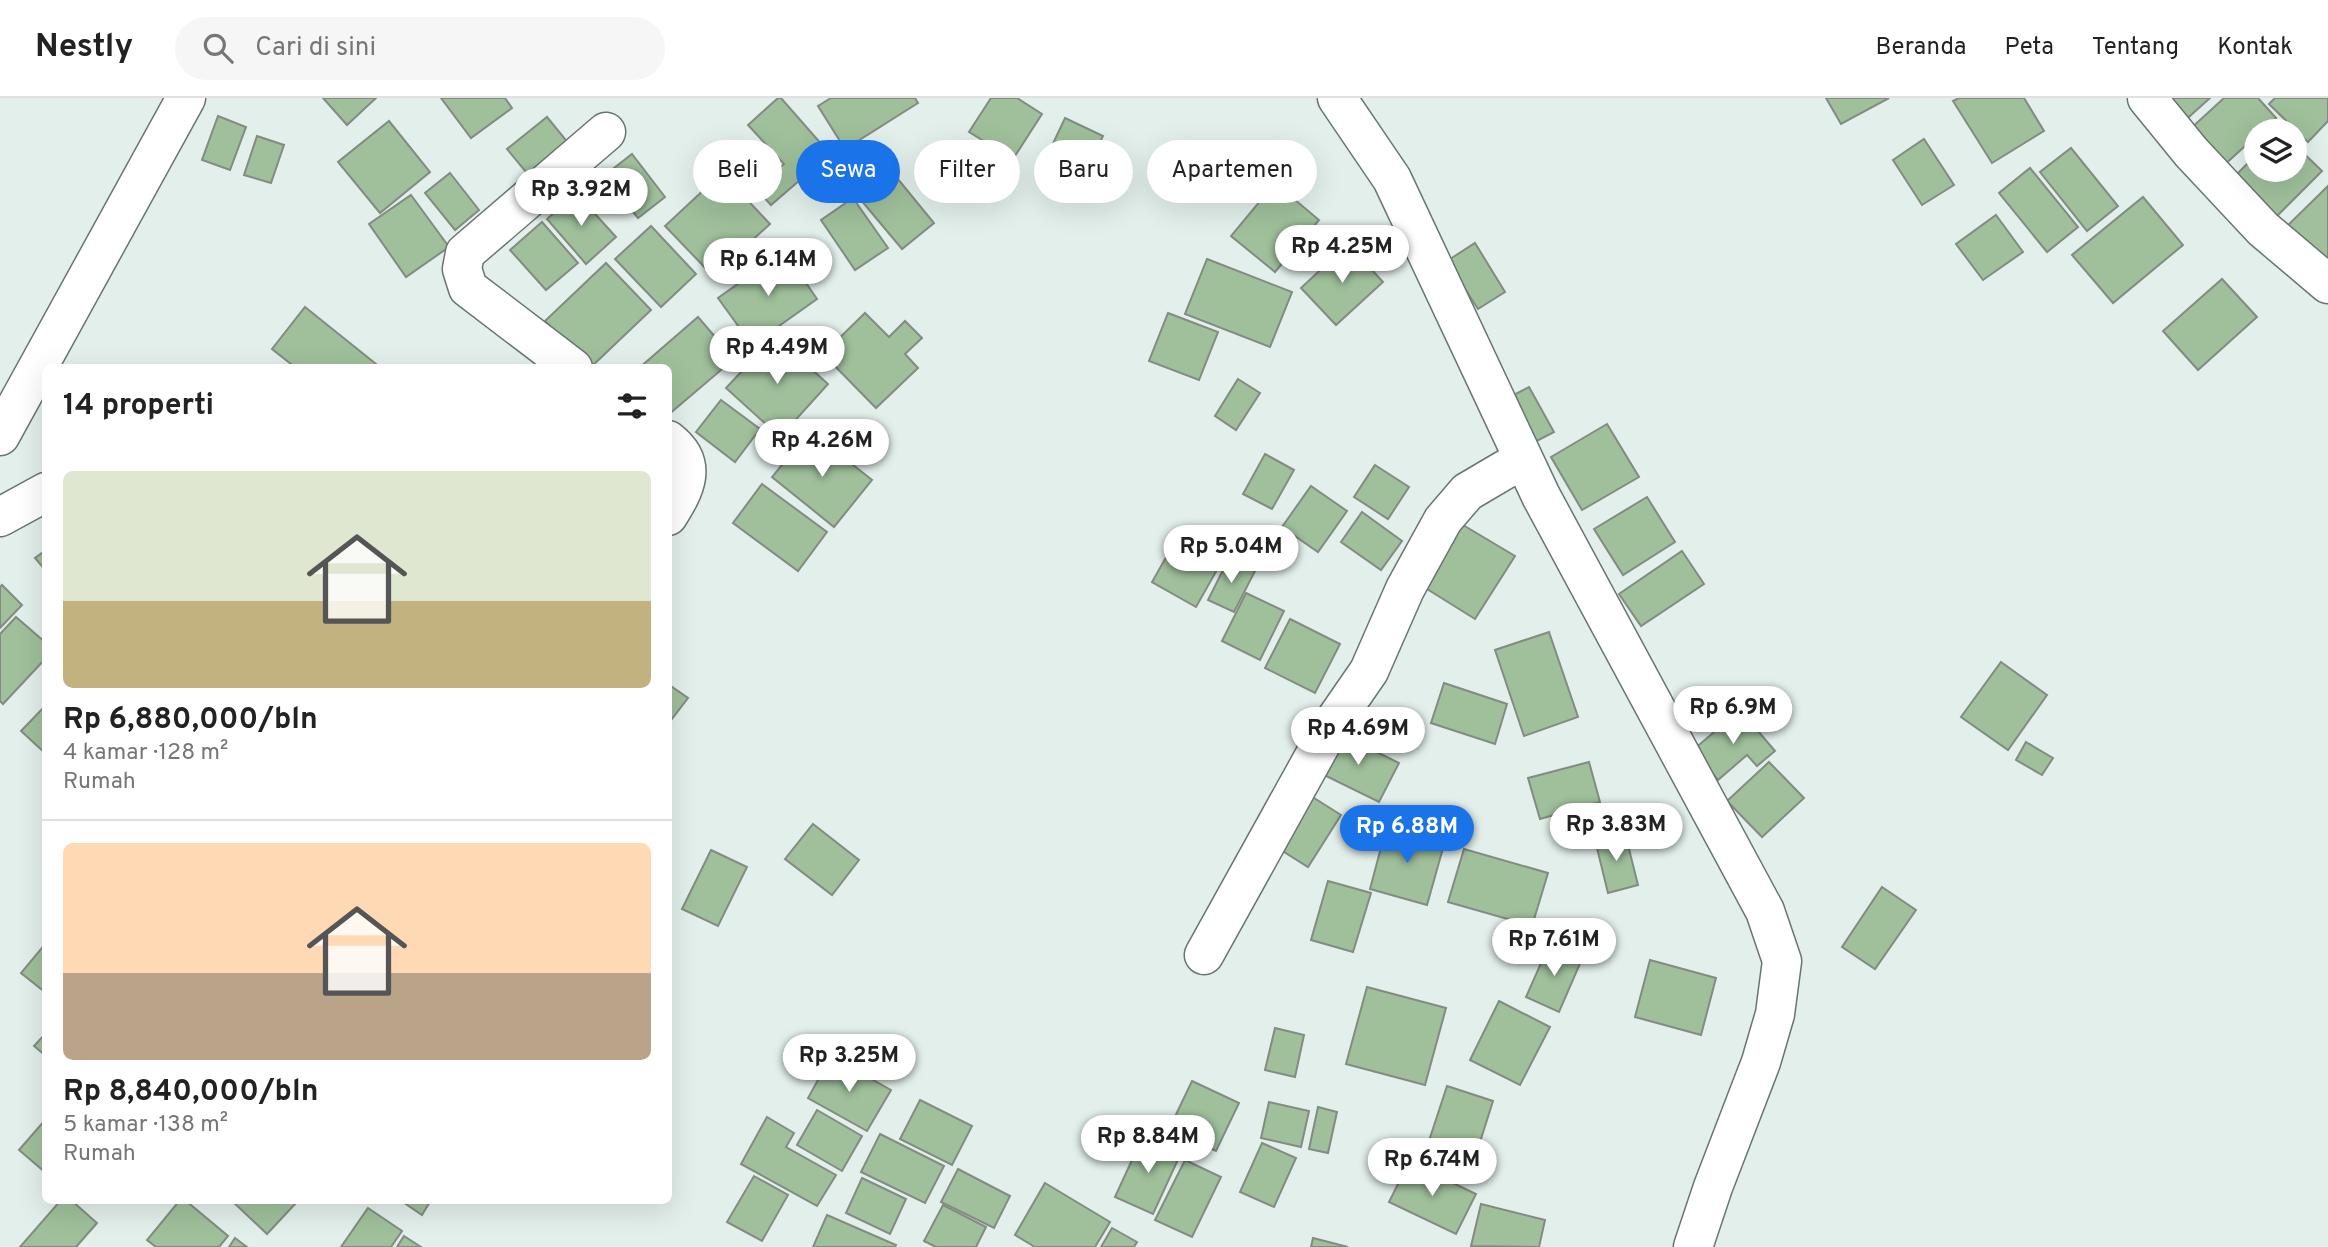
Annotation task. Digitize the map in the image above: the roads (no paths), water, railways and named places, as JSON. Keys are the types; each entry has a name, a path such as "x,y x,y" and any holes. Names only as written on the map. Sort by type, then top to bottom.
{"street":[{"path":"0,436 186,98"},
{"path":"1337,98 1392,179 1541,496 1765,911 1782,961 1775,1014 1761,1062 1713,1186 1693,1247"},
{"path":"2147,98 2191,152 2263,229 2328,285"},
{"path":"568,364 468,288 462,269 465,253 606,132"},
{"path":"672,443 680,448 687,462 684,491 672,510"},
{"path":"1204,955 1331,726 1369,671 1405,589 1443,520 1466,492 1523,459"},
{"path":"0,517 42,494"}]}
